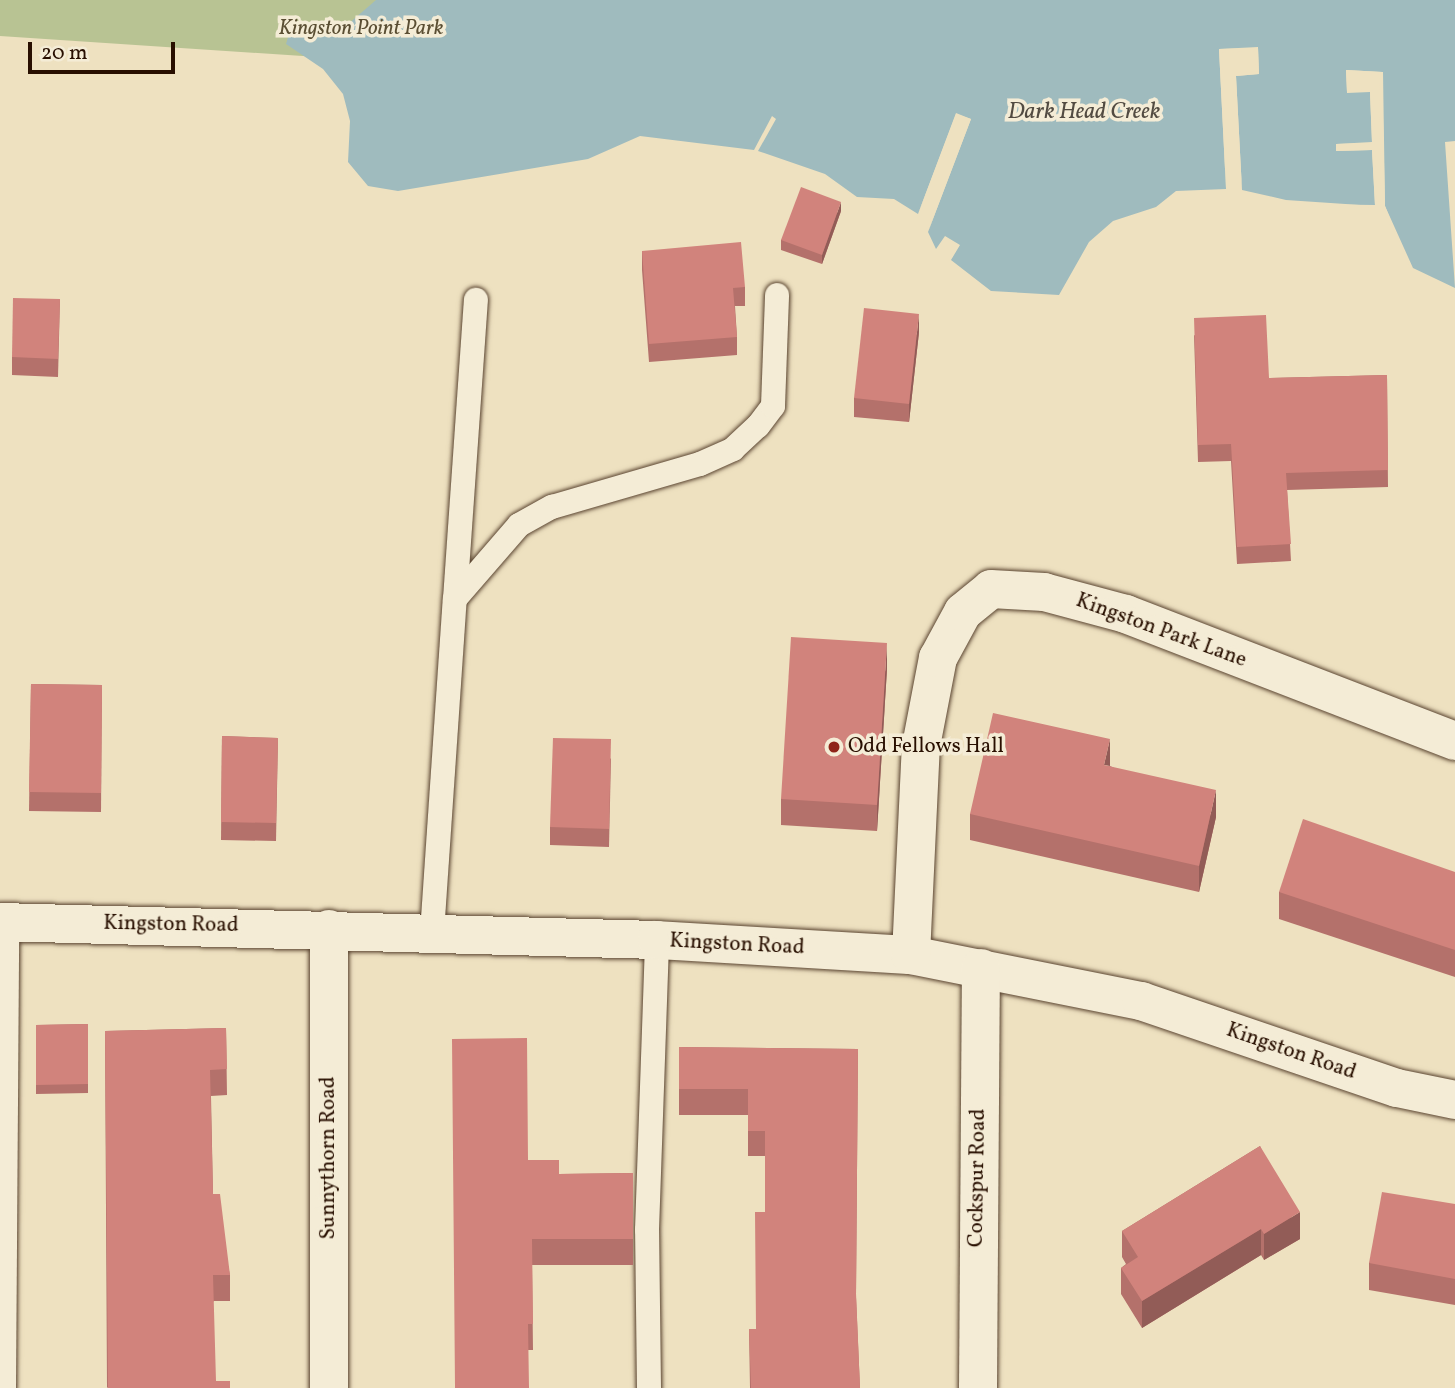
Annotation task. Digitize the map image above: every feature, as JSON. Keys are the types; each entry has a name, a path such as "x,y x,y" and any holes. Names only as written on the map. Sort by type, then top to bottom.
{"street":[{"name":"Kingston Park Lane","path":"911,955 921,746 938,657 958,618 991,589 1045,592 1126,614 1455,741"},
{"name":"Kingston Road","path":"4,922 657,940 911,955 1141,1001 1397,1088 1455,1100"},
{"name":"Sunnythorn Road","path":"328,929 329,1388"},
{"name":"Cockspur Road","path":"978,1388 981,968"}],"lane":[{"path":"455,599 519,525 552,507 700,464 733,449 758,426 773,406 778,295"},
{"path":"432,933 476,300"},
{"path":"4,922 4,1388"},
{"path":"649,1388 647,1230 657,940"}],"green space":[{"name":"Kingston Point Park","path":"0,0 463,0 378,61 0,36"}],"water":[{"name":"Dark Head Creek","path":"376,0 1455,0 1455,141 1445,142 1455,288 1413,268 1385,206 1382,72 1346,70 1347,92 1370,92 1372,143 1336,144 1337,151 1372,150 1375,206 1286,200 1242,190 1236,76 1259,74 1258,48 1219,49 1226,189 1176,191 1156,207 1113,221 1089,242 1059,295 991,291 951,260 960,245 945,236 936,249 928,232 971,119 956,114 918,214 894,199 857,197 825,174 758,151 776,119 772,116 754,150 640,136 588,159 398,191 368,186 348,162 350,121 343,94 323,69 286,44 289,34 297,30 347,25"}],"pier":[{"path":"1258,47 1259,74 1236,76 1242,190 1232,76 1256,71 1254,51 1222,53 1226,189 1219,49"},
{"path":"1346,70 1383,72 1385,206 1411,270 1381,207 1379,75 1350,73 1351,89 1373,91 1375,144 1340,147 1375,148 1377,208 1290,204 1375,205 1372,150 1336,151 1336,144 1372,142 1370,92 1347,93"},
{"path":"956,113 971,119 928,232 966,121 958,118 918,214"}],"building":[{"path":"801,187 841,202 822,255 781,240"},
{"path":"741,242 745,287 733,288 737,337 649,344 642,251"},
{"path":"13,298 60,299 58,359 12,357"},
{"path":"864,308 919,314 909,404 854,398"},
{"path":"1266,315 1269,378 1387,375 1388,470 1286,473 1291,544 1237,547 1231,444 1198,445 1194,318"},
{"name":"Odd Fellows Hall","path":"791,637 887,643 877,805 781,799"},
{"path":"31,684 102,685 101,793 29,792"},
{"path":"993,713 1110,739 1104,765 1216,790 1199,866 970,814"},
{"path":"222,736 278,738 276,823 221,822"},
{"path":"553,738 611,739 609,829 550,827"},
{"path":"1303,819 1455,872 1455,950 1279,892"},
{"path":"88,1024 88,1084 36,1085 36,1025"},
{"path":"226,1028 227,1069 210,1070 213,1194 220,1194 230,1275 213,1275 216,1381 230,1381 230,1388 108,1388 105,1031"},
{"path":"527,1038 528,1160 559,1160 559,1174 633,1173 633,1239 532,1239 533,1324 528,1324 529,1388 455,1388 452,1039"},
{"path":"679,1047 858,1049 856,1293 860,1388 751,1388 749,1329 756,1329 755,1212 765,1212 765,1131 748,1131 748,1089 679,1089"},
{"path":"1260,1146 1300,1212 1264,1234 1261,1229 1142,1301 1121,1268 1138,1257 1122,1231"},
{"path":"1382,1192 1455,1204 1455,1279 1369,1263"}],"place":[{"name":"Odd Fellows Hall","path":"834,747"}]}
